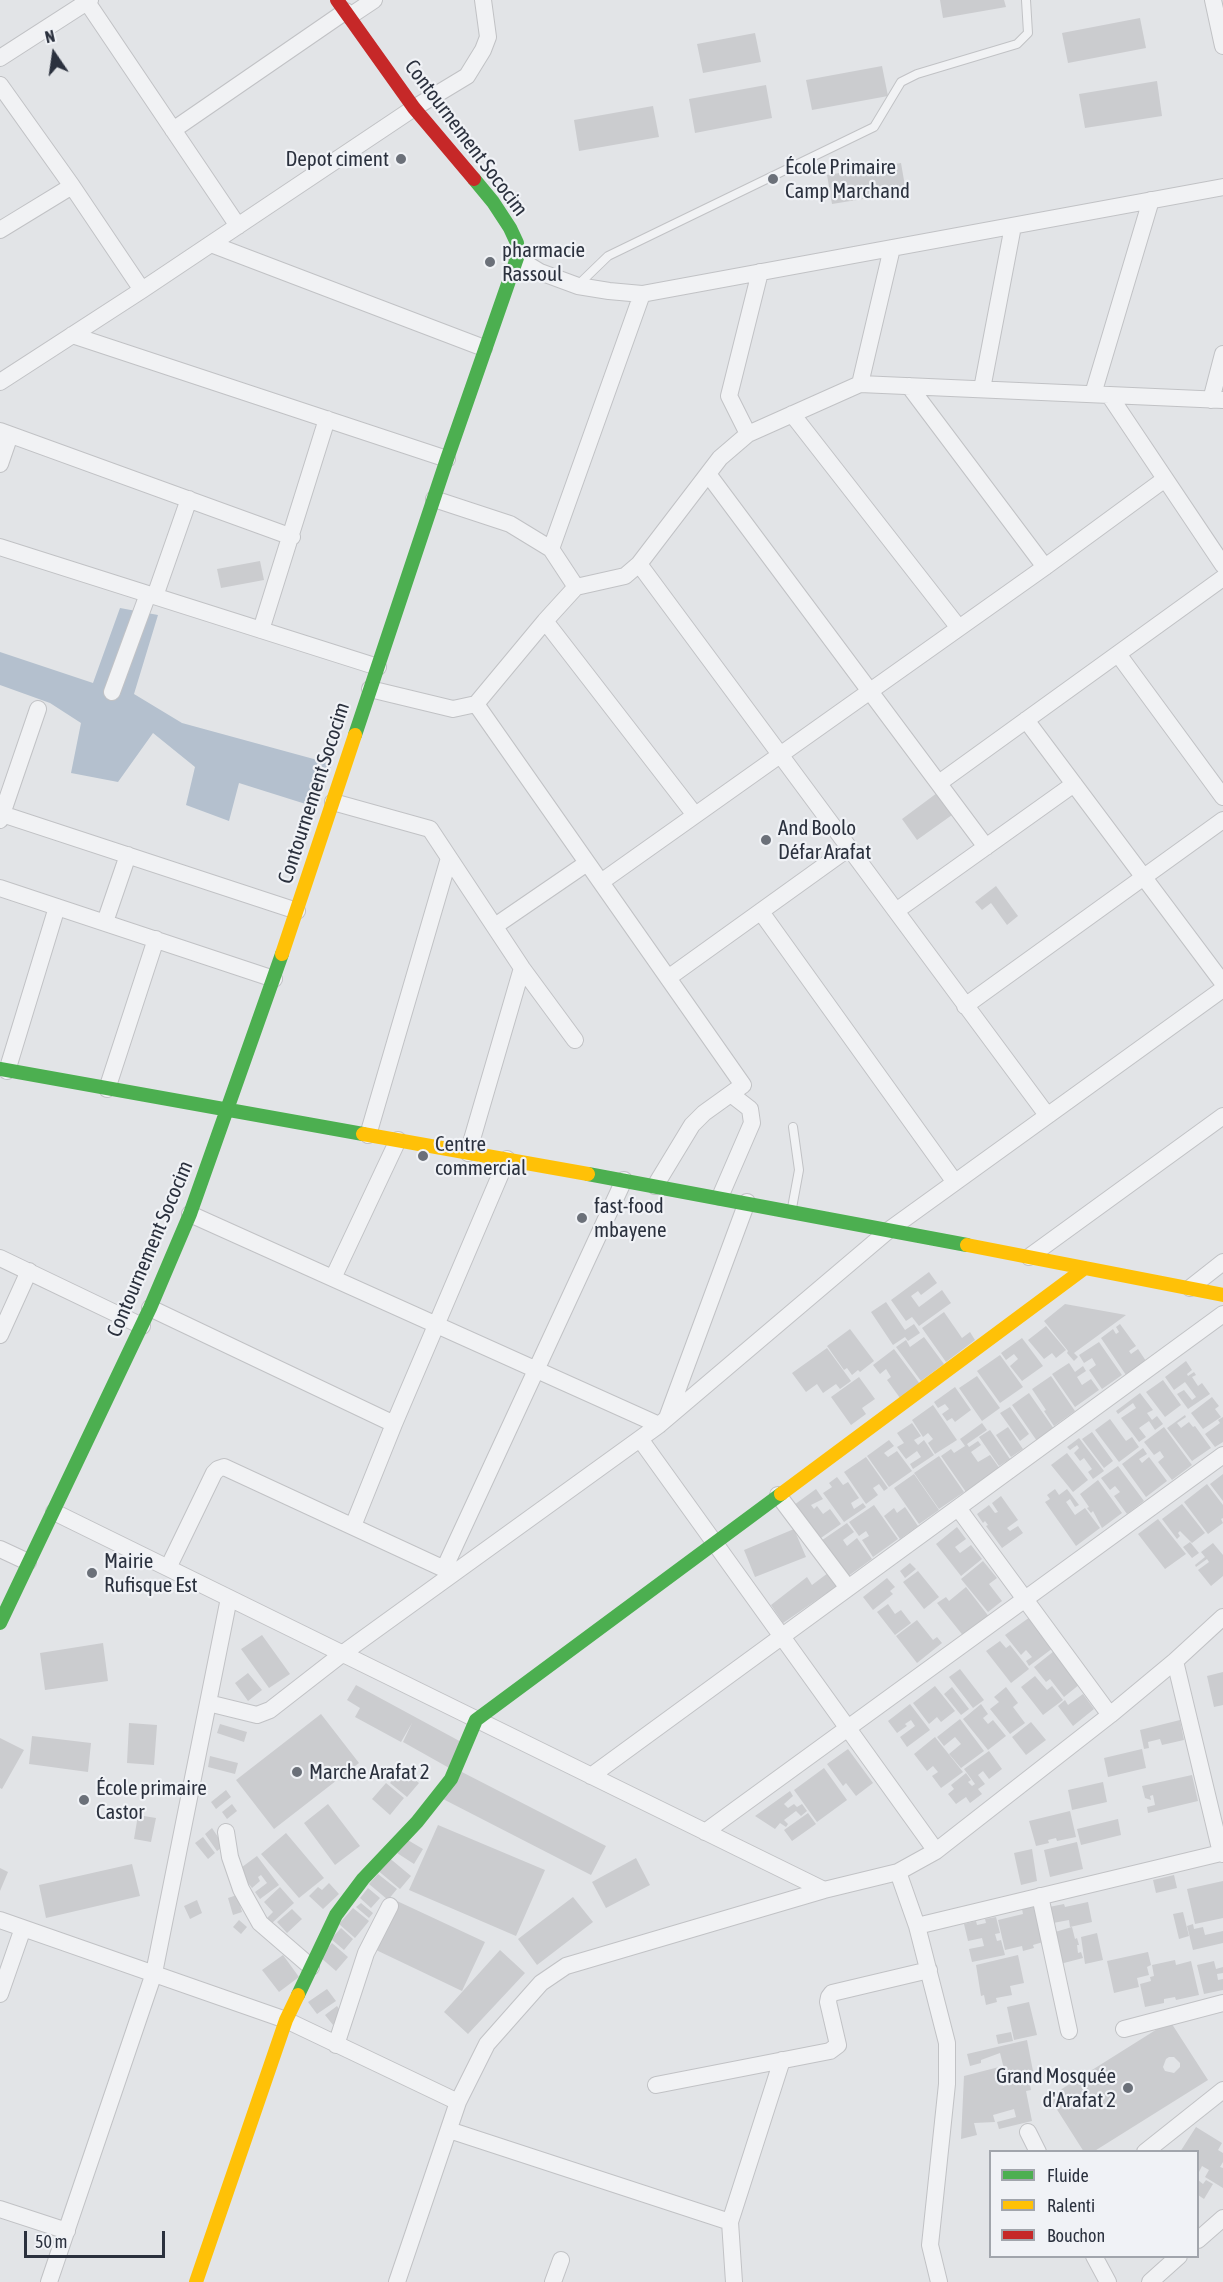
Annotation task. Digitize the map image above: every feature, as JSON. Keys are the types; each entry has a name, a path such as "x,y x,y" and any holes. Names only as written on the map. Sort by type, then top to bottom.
{"street":[{"path":"173,130 344,9 374,0"},
{"path":"0,382 414,108 467,76 488,37 483,0"},
{"path":"1213,0 1223,46"},
{"path":"0,58 89,1 238,226"},
{"name":"Contournement Sococim","path":"0,1623 142,1326 190,1214 274,980 484,348 517,258 517,243 493,202 414,108 344,9"},
{"path":"0,84 142,290"},
{"path":"0,230 72,186"},
{"path":"517,258 550,276 578,286 642,294 1223,187"},
{"path":"1101,395 1151,200"},
{"path":"982,389 1013,226"},
{"path":"211,244 484,348"},
{"path":"860,384 892,248"},
{"path":"748,434 729,396 760,272"},
{"path":"551,549 642,294"},
{"path":"72,335 447,459"},
{"path":"370,689 453,709 476,704 576,587 625,576 639,564 720,458 748,434 860,384 1217,400 1223,354"},
{"path":"909,386 1045,567"},
{"path":"1101,395 1165,479 1223,565"},
{"path":"792,414 959,628"},
{"path":"261,630 292,537 327,419"},
{"path":"0,464 5,433 292,537"},
{"path":"708,474 986,847"},
{"path":"601,882 1045,567 1165,479"},
{"path":"112,692 189,499"},
{"path":"434,499 510,524 551,549 576,587"},
{"path":"0,547 378,667"},
{"path":"639,564 1047,1115"},
{"path":"939,783 1223,578"},
{"path":"545,621 695,815"},
{"path":"1118,654 1223,797"},
{"path":"476,704 743,1085 704,1113 692,1125 656,1186"},
{"path":"38,709 1,817 128,855 297,911"},
{"path":"1026,720 1223,983"},
{"path":"896,911 1074,784"},
{"path":"333,802 430,829 522,968 576,1040"},
{"path":"965,1006 1223,820"},
{"path":"668,978 849,848"},
{"path":"105,922 128,855"},
{"path":"368,1135 449,858"},
{"path":"495,926 587,863"},
{"path":"0,888 274,980"},
{"path":"57,907 3,1070 720,1197 1223,1295"},
{"path":"761,912 954,1181"},
{"path":"107,1089 156,939"},
{"path":"468,1153 522,968"},
{"path":"208,1703 257,1715 270,1710 449,1571 663,1422 889,1230 1223,988"},
{"path":"720,1197 752,1123 750,1109 732,1095"},
{"path":"1029,1257 1223,1116"},
{"path":"333,1278 398,1140"},
{"path":"353,1526 507,1159"},
{"path":"449,1571 536,1370 624,1180"},
{"path":"663,1422 747,1202"},
{"path":"190,1214 536,1370 663,1422"},
{"path":"0,1258 142,1326"},
{"path":"1190,1288 1223,1262"},
{"path":"196,2282 286,2020 336,1915 363,1879 417,1822 451,1779 476,1720 1084,1268"},
{"path":"0,1335 28,1271"},
{"path":"150,1308 394,1424"},
{"path":"591,1776 1223,1314"},
{"path":"640,1439 936,1851"},
{"path":"705,1832 1223,1455"},
{"path":"168,1568 214,1473 224,1467 449,1571"},
{"path":"778,1495 848,1588"},
{"path":"958,1508 1110,1715"},
{"path":"54,1512 824,1890"},
{"path":"0,1549 28,1562"},
{"path":"49,2282 154,1973 229,1598"},
{"path":"397,2282 458,2102 487,2044 542,1983 566,1966 824,1890 898,1872 936,1851 1110,1715 1223,1617"},
{"path":"917,1926 1222,1854 1175,1661"},
{"path":"226,1832 230,1857 240,1889 260,1923 311,1967"},
{"path":"898,1872 917,1926 947,2043 947,2084 930,2246 939,2282"},
{"path":"1040,1896 1069,2031"},
{"path":"336,2045 366,1953 390,1906"},
{"path":"0,1920 286,2020 458,2102"},
{"path":"0,1994 23,1928"},
{"path":"656,2085 830,2051 838,2045 828,2002 832,1993 929,1970"},
{"path":"1124,2029 1223,2003"},
{"path":"734,2282 730,2222 782,2060"},
{"path":"1146,2150 1223,2090"},
{"path":"448,2130 730,2222"},
{"path":"1028,2132 1037,2150"},
{"path":"0,2209 67,2231"},
{"path":"1199,2238 1223,2218"},
{"path":"1095,2258 1108,2282"},
{"path":"1150,2282 1177,2258"},
{"path":"554,2282 561,2260"}],"lane":[{"path":"578,286 608,256 874,127 901,82 917,74 1017,44 1028,33 1026,0"},
{"path":"791,1211 799,1170 793,1127"}],"water":[{"path":"120,608 158,615 134,694 182,723 332,764 312,806 239,783 229,821 186,805 195,767 153,733 118,782 71,773 81,723 50,703 0,685 0,652 93,683"}],"building":[{"path":"940,0 1004,0 1006,7 943,18"},
{"path":"1140,18 1146,48 1068,63 1062,33"},
{"path":"755,33 761,62 703,73 697,44"},
{"path":"882,66 888,96 812,110 806,80"},
{"path":"1157,81 1162,116 1085,128 1079,94"},
{"path":"766,85 772,118 695,133 689,99"},
{"path":"653,106 659,137 579,151 574,120"},
{"path":"901,163 906,192 832,204 827,175"},
{"path":"260,561 264,580 221,588 217,569"},
{"path":"937,793 952,815 917,840 902,819"},
{"path":"996,886 1018,916 1007,925 991,903 982,910 975,902"},
{"path":"929,1272 937,1283 921,1295 918,1291 911,1296 919,1307 942,1290 951,1303 919,1326 912,1317 906,1321 891,1300"},
{"path":"886,1302 905,1330 914,1324 920,1333 908,1341 905,1337 893,1345 871,1312"},
{"path":"1065,1304 1126,1315 1074,1353 1078,1357 1074,1361 1044,1321"},
{"path":"944,1312 962,1338 970,1332 975,1340 946,1362 922,1328"},
{"path":"1120,1324 1136,1346 1129,1351 1131,1354 1138,1349 1146,1361 1126,1375 1101,1338 1113,1329 1116,1334 1119,1332 1116,1327"},
{"path":"1046,1326 1066,1350 1056,1358 1052,1353 1044,1359 1028,1340"},
{"path":"850,1329 874,1361 852,1375 847,1368 844,1370 827,1346"},
{"path":"924,1337 944,1364 921,1381 896,1347 906,1340 910,1347"},
{"path":"1022,1338 1043,1366 1022,1381 1010,1366 1018,1359 1014,1354 1006,1360 1001,1353"},
{"path":"1099,1342 1122,1375 1102,1389 1089,1370 1096,1365 1092,1358 1084,1363 1079,1355"},
{"path":"827,1348 851,1381 840,1389 836,1384 823,1393 817,1384 806,1392 792,1373"},
{"path":"894,1349 920,1384 900,1398 887,1380 891,1377 886,1369 880,1374 873,1365"},
{"path":"1000,1355 1023,1387 1000,1403 977,1371"},
{"path":"1186,1361 1192,1370 1187,1374 1188,1376 1194,1372 1196,1375 1192,1377 1198,1386 1202,1383 1210,1394 1188,1409 1177,1394 1184,1390 1192,1400 1196,1397 1185,1382 1174,1390 1165,1377"},
{"path":"1069,1363 1075,1372 1083,1366 1086,1371 1077,1377 1082,1385 1091,1379 1099,1390 1075,1407 1052,1374"},
{"path":"977,1376 1000,1408 982,1421 959,1388"},
{"path":"1051,1376 1075,1411 1054,1426 1032,1389"},
{"path":"859,1377 875,1399 862,1408 866,1414 851,1425 831,1397"},
{"path":"1163,1380 1181,1405 1165,1417 1146,1392"},
{"path":"955,1387 971,1410 955,1422 952,1418 947,1421 942,1414 949,1409 945,1404 938,1408 934,1402"},
{"path":"1029,1393 1054,1429 1037,1441 1012,1405"},
{"path":"1140,1393 1153,1410 1147,1413 1152,1420 1157,1416 1163,1424 1155,1430 1149,1421 1139,1428 1146,1437 1139,1442 1121,1418 1136,1408 1133,1403 1118,1414 1116,1411"},
{"path":"1212,1397 1219,1406 1215,1409 1221,1417 1203,1429 1191,1413"},
{"path":"933,1405 957,1440 935,1454 928,1443 933,1439 928,1433 923,1437 912,1420"},
{"path":"1010,1407 1029,1434 1020,1441 1000,1413"},
{"path":"1185,1415 1186,1417 1177,1423 1181,1428 1189,1422 1193,1427 1195,1426 1211,1448 1192,1461 1167,1428"},
{"path":"1223,1417 1223,1442 1215,1447 1205,1434 1220,1423 1218,1420"},
{"path":"1110,1419 1126,1441 1132,1437 1139,1447 1119,1462 1095,1430"},
{"path":"912,1423 921,1436 914,1440 918,1445 924,1440 934,1455 913,1469 910,1464 921,1457 917,1451 906,1459 897,1447 904,1443 897,1433"},
{"path":"982,1423 987,1430 967,1444 969,1447 978,1441 981,1445 971,1452 978,1462 990,1455 1000,1469 966,1492 941,1456 951,1449 954,1453 965,1446 960,1439"},
{"path":"1008,1427 1023,1449 1011,1457 996,1435"},
{"path":"1164,1427 1192,1465 1172,1480 1158,1462 1164,1457 1160,1451 1154,1455 1144,1442"},
{"path":"990,1430 1010,1459 999,1466 979,1437"},
{"path":"1092,1432 1113,1461 1104,1468 1082,1439"},
{"path":"1079,1438 1104,1471 1093,1479 1088,1472 1092,1469 1084,1458 1080,1461 1074,1453 1079,1448 1077,1445 1070,1450 1067,1447"},
{"path":"889,1440 894,1446 884,1453 888,1457 897,1451 912,1471 889,1487 867,1456"},
{"path":"1143,1448 1147,1454 1139,1459 1142,1463 1149,1457 1167,1481 1146,1497 1122,1464"},
{"path":"1067,1453 1088,1480 1073,1492 1051,1465"},
{"path":"939,1456 964,1492 939,1509 914,1473"},
{"path":"866,1457 888,1488 884,1491 879,1484 873,1488 878,1495 866,1504 844,1472"},
{"path":"1118,1466 1144,1501 1127,1514 1114,1496 1120,1492 1115,1486 1110,1490 1101,1478"},
{"path":"914,1474 939,1510 919,1524 894,1488"},
{"path":"1223,1474 1223,1501 1210,1484"},
{"path":"837,1477 843,1485 848,1482 859,1498 851,1503 854,1509 863,1503 866,1507 844,1522 823,1493 832,1487 829,1483"},
{"path":"1098,1480 1122,1513 1102,1528 1080,1494"},
{"path":"1207,1484 1223,1505 1223,1518 1221,1519 1223,1523 1208,1534 1184,1502"},
{"path":"816,1489 823,1499 811,1505 814,1509 817,1506 823,1514 830,1509 841,1524 818,1540 794,1505"},
{"path":"1055,1489 1059,1495 1067,1489 1079,1505 1075,1507 1070,1499 1066,1502 1075,1515 1085,1508 1100,1528 1076,1546 1045,1502 1050,1499 1047,1495"},
{"path":"1001,1496 1018,1520 1007,1528 1010,1531 1018,1526 1023,1533 1002,1548 986,1526 988,1525 985,1521 983,1523 977,1514 989,1505 995,1513 998,1512 992,1503"},
{"path":"1182,1504 1205,1533 1192,1543 1180,1531 1177,1539 1162,1519"},
{"path":"874,1505 898,1539 873,1557 862,1540 869,1536 866,1531 859,1536 849,1522"},
{"path":"905,1507 918,1526 900,1539 884,1516 894,1508 897,1513"},
{"path":"1158,1519 1186,1554 1165,1569 1138,1534"},
{"path":"847,1523 854,1532 843,1540 847,1546 857,1538 872,1559 844,1579 818,1543"},
{"path":"957,1527 966,1539 955,1547 960,1553 971,1545 982,1559 961,1576 936,1544"},
{"path":"794,1529 806,1557 755,1577 744,1550"},
{"path":"1190,1542 1199,1553 1192,1558 1183,1547"},
{"path":"1213,1543 1223,1555 1223,1576 1211,1586 1198,1570 1209,1562 1207,1559 1196,1567 1195,1565 1205,1557 1201,1552"},
{"path":"983,1561 997,1578 989,1584 1002,1601 988,1612 961,1579"},
{"path":"910,1563 916,1569 905,1578 900,1571"},
{"path":"918,1571 939,1597 924,1609 903,1582"},
{"path":"828,1573 837,1586 783,1623 771,1605 807,1577 812,1585"},
{"path":"887,1578 895,1587 890,1591 893,1594 873,1610 863,1597"},
{"path":"966,1587 990,1618 965,1638 937,1603 946,1597 949,1601"},
{"path":"888,1604 895,1614 901,1610 911,1623 895,1635 877,1612"},
{"path":"1030,1617 1053,1648 1029,1666 1026,1661 1032,1657 1026,1650 1021,1655 1005,1635"},
{"path":"917,1620 933,1640 937,1637 942,1643 917,1663 896,1636"},
{"path":"262,1635 290,1674 269,1688 241,1649"},
{"path":"1000,1641 1006,1648 1010,1645 1029,1669 1011,1683 986,1651"},
{"path":"103,1643 108,1681 45,1690 40,1653"},
{"path":"1054,1651 1080,1684 1064,1697 1050,1679 1046,1682 1034,1667"},
{"path":"960,1669 984,1700 973,1708 949,1677"},
{"path":"1223,1672 1223,1705 1214,1707 1207,1676"},
{"path":"248,1673 262,1690 248,1701 235,1683"},
{"path":"1035,1676 1047,1690 1052,1686 1063,1700 1043,1715 1021,1687"},
{"path":"356,1685 465,1744 451,1769 403,1742 412,1723 401,1742 355,1717 360,1708 347,1700"},
{"path":"935,1686 955,1711 941,1722 937,1717 929,1724 913,1703"},
{"path":"952,1687 969,1709 961,1715 944,1694"},
{"path":"1006,1687 1018,1703 1013,1707 1025,1723 1010,1734 990,1709 999,1702 994,1697"},
{"path":"1083,1694 1094,1709 1073,1726 1058,1706 1065,1700 1068,1705"},
{"path":"910,1704 930,1730 907,1747 900,1737 915,1726 911,1720 897,1733 888,1721"},
{"path":"981,1704 988,1714 983,1718 988,1724 993,1720 1006,1736 988,1750 963,1719"},
{"name":"Marche Arafat 2","path":"321,1714 359,1763 274,1829 236,1780"},
{"path":"960,1719 984,1751 961,1768 949,1754 961,1744 955,1737 944,1746 937,1737"},
{"path":"1180,1720 1184,1740 1162,1745 1160,1739 1148,1742 1149,1748 1144,1749 1140,1730"},
{"path":"1031,1722 1046,1740 1026,1755 1012,1737"},
{"path":"129,1723 157,1725 154,1765 127,1763"},
{"path":"220,1724 247,1732 244,1742 217,1733"},
{"path":"32,1736 91,1743 88,1772 29,1764"},
{"path":"935,1737 963,1772 941,1788 932,1776 938,1772 933,1766 927,1771 914,1754"},
{"path":"0,1738 24,1750 2,1789 0,1788"},
{"path":"848,1749 873,1783 856,1796 846,1783 843,1786 827,1764"},
{"path":"1142,1749 1146,1768 1108,1777 1104,1758"},
{"path":"989,1751 1002,1769 989,1779 983,1771 978,1775 985,1784 978,1789 982,1794 970,1803 966,1797 956,1804 948,1794 954,1789 951,1785 966,1773 971,1780 968,1782 972,1786 975,1784 964,1769"},
{"path":"210,1756 238,1763 235,1774 208,1767"},
{"path":"824,1768 847,1800 817,1822 794,1790"},
{"path":"402,1769 419,1783 407,1797 390,1783"},
{"path":"458,1770 606,1846 591,1875 443,1799"},
{"path":"1192,1775 1198,1801 1148,1813 1147,1807 1155,1805 1153,1795 1150,1796 1151,1800 1145,1798 1142,1786"},
{"path":"1103,1782 1107,1802 1072,1810 1068,1790"},
{"path":"386,1783 404,1798 390,1815 372,1799"},
{"path":"226,1790 231,1797 216,1809 211,1802"},
{"path":"790,1791 793,1796 784,1804 788,1808 794,1804 797,1807 802,1804 807,1811 801,1816 796,1811 784,1820 788,1824 786,1827 780,1823 775,1829 755,1816"},
{"path":"232,1804 237,1811 227,1819 222,1812"},
{"path":"328,1804 360,1846 335,1865 304,1823"},
{"path":"1070,1811 1076,1837 1057,1841 1056,1838 1048,1840 1049,1843 1036,1846 1029,1821"},
{"path":"808,1813 816,1824 792,1841 784,1830"},
{"path":"138,1815 156,1818 151,1842 134,1839"},
{"path":"1118,1819 1121,1835 1081,1845 1077,1829"},
{"path":"438,1825 545,1870 516,1936 409,1890"},
{"path":"212,1828 224,1846 217,1851 205,1834"},
{"path":"286,1833 324,1878 299,1898 261,1854"},
{"path":"203,1837 215,1853 208,1859 195,1843"},
{"path":"406,1839 423,1849 414,1864 397,1853"},
{"path":"1077,1842 1083,1869 1050,1877 1044,1850"},
{"path":"1032,1849 1037,1881 1021,1885 1014,1853"},
{"path":"257,1856 279,1885 260,1899 255,1892 267,1883 261,1875 258,1877 260,1881 252,1888 238,1870"},
{"path":"387,1856 411,1876 400,1889 376,1869"},
{"path":"636,1858 650,1885 606,1908 592,1882"},
{"path":"132,1864 140,1896 46,1918 39,1885"},
{"path":"0,1868 8,1872 0,1891"},
{"path":"378,1874 397,1889 388,1900 369,1884"},
{"path":"1174,1875 1177,1888 1156,1893 1153,1880"},
{"path":"1223,1881 1223,1918 1195,1924 1187,1889"},
{"path":"329,1883 339,1894 323,1909 309,1896 318,1887 322,1890"},
{"path":"280,1887 294,1903 272,1923 267,1918 273,1912 264,1902"},
{"path":"368,1888 380,1898 371,1908 360,1898"},
{"path":"237,1895 242,1912 233,1915 228,1898"},
{"path":"573,1897 593,1922 537,1965 518,1939"},
{"path":"197,1900 202,1913 190,1919 184,1906"},
{"path":"397,1901 485,1942 462,1991 374,1949"},
{"path":"1088,1902 1092,1922 1070,1927 1069,1920 1053,1923 1049,1907 1064,1904 1065,1907"},
{"path":"361,1903 373,1913 369,1918 356,1907"},
{"path":"1035,1906 1043,1942 1023,1951 1022,1946 1005,1950 998,1920 1023,1914 1022,1909"},
{"path":"353,1908 369,1921 355,1938 339,1924"},
{"path":"292,1909 302,1919 287,1933 277,1922"},
{"path":"1183,1912 1189,1936 1179,1939 1173,1914"},
{"path":"996,1917 1000,1933 995,1934 997,1941 1001,1940 1005,1955 972,1962 969,1949 984,1946 982,1938 968,1941 964,1924 976,1921 977,1925 986,1923 985,1919"},
{"path":"239,1920 247,1927 241,1934 233,1927"},
{"path":"1193,1924 1194,1929 1203,1927 1205,1935 1223,1931 1223,1943 1193,1950 1187,1926"},
{"path":"1072,1927 1079,1945 1077,1945 1078,1953 1081,1952 1083,1958 1060,1964 1055,1932"},
{"path":"341,1928 353,1939 344,1950 331,1939"},
{"path":"1097,1933 1103,1960 1085,1964 1081,1937"},
{"path":"332,1943 348,1957 336,1971 320,1957"},
{"path":"500,1950 525,1973 468,2034 444,2012"},
{"path":"1148,1952 1151,1965 1147,1967 1149,1975 1137,1978 1139,1987 1114,1993 1107,1961"},
{"path":"283,1955 299,1977 279,1992 262,1970"},
{"path":"1018,1955 1024,1983 1010,1986 1012,1995 996,1998 997,2002 986,2005 984,1995 981,1996 976,1965"},
{"path":"1175,1960 1176,1965 1191,1961 1199,1995 1176,2000 1175,1997 1164,1999 1164,2003 1145,2007 1140,1984 1151,1981 1150,1977 1154,1976 1152,1965"},
{"path":"1214,1961 1216,1969 1223,1967 1223,1973 1217,1974 1218,1980 1223,1979 1223,1990 1204,1994 1197,1965"},
{"path":"327,1989 336,2001 317,2014 308,2002"},
{"path":"1029,2002 1037,2035 1014,2040 1007,2007"},
{"path":"337,2006 344,2016 333,2025 325,2015"},
{"name":"Grand Mosquée d'Arafat 2","path":"1170,2021 1208,2080 1096,2150 1083,2150 1049,2097","holes":["1169,2057 1174,2057 1180,2063 1180,2067 1174,2073 1165,2071 1163,2067"]},
{"path":"1011,2032 1013,2041 998,2044 996,2035"},
{"path":"1027,2040 1033,2071 1006,2077 1000,2053 970,2066 967,2054"},
{"path":"999,2067 1003,2086 1029,2080 1031,2090 1026,2091 1032,2121 999,2129 997,2122 1016,2117 1014,2109 993,2115 995,2122 974,2123 977,2135 961,2139 964,2076"},
{"path":"1196,2127 1222,2143 1218,2150 1223,2153 1223,2162 1220,2167 1223,2168 1223,2188 1205,2177 1209,2170 1202,2166 1199,2172 1199,2150 1181,2150"},
{"path":"1206,2180 1213,2184 1204,2199 1199,2196 1199,2181 1203,2184"}],"traffic: fast":[{"path":"355,735 517,258 517,243 510,228 474,179"},
{"path":"0,1623 150,1308 190,1214 282,954"},
{"path":"0,1069 363,1134"},
{"path":"588,1174 967,1245"},
{"path":"298,1995 336,1915 363,1879 417,1822 451,1779 476,1720 781,1494"}],"traffic: slow":[{"path":"282,954 355,735"},
{"path":"363,1134 588,1174"},
{"path":"967,1245 1223,1295"},
{"path":"781,1494 1085,1268"},
{"path":"196,2282 286,2020 298,1995"}],"traffic: jam":[{"path":"337,0 414,108 474,179"}],"place":[{"name":"Depot ciment","path":"401,159"},
{"name":"École Primaire Camp Marchand","path":"773,179"},
{"name":"pharmacie Rassoul","path":"490,262"},
{"name":"And Boolo Défar Arafat","path":"766,840"},
{"name":"Centre commercial","path":"423,1156"},
{"name":"fast-food mbayene","path":"582,1218"},
{"name":"Mairie Rufisque Est","path":"92,1573"},
{"name":"Marche Arafat 2","path":"297,1772"},
{"name":"École primaire Castor","path":"84,1800"},
{"name":"Grand Mosquée d'Arafat 2","path":"1128,2088"}]}
